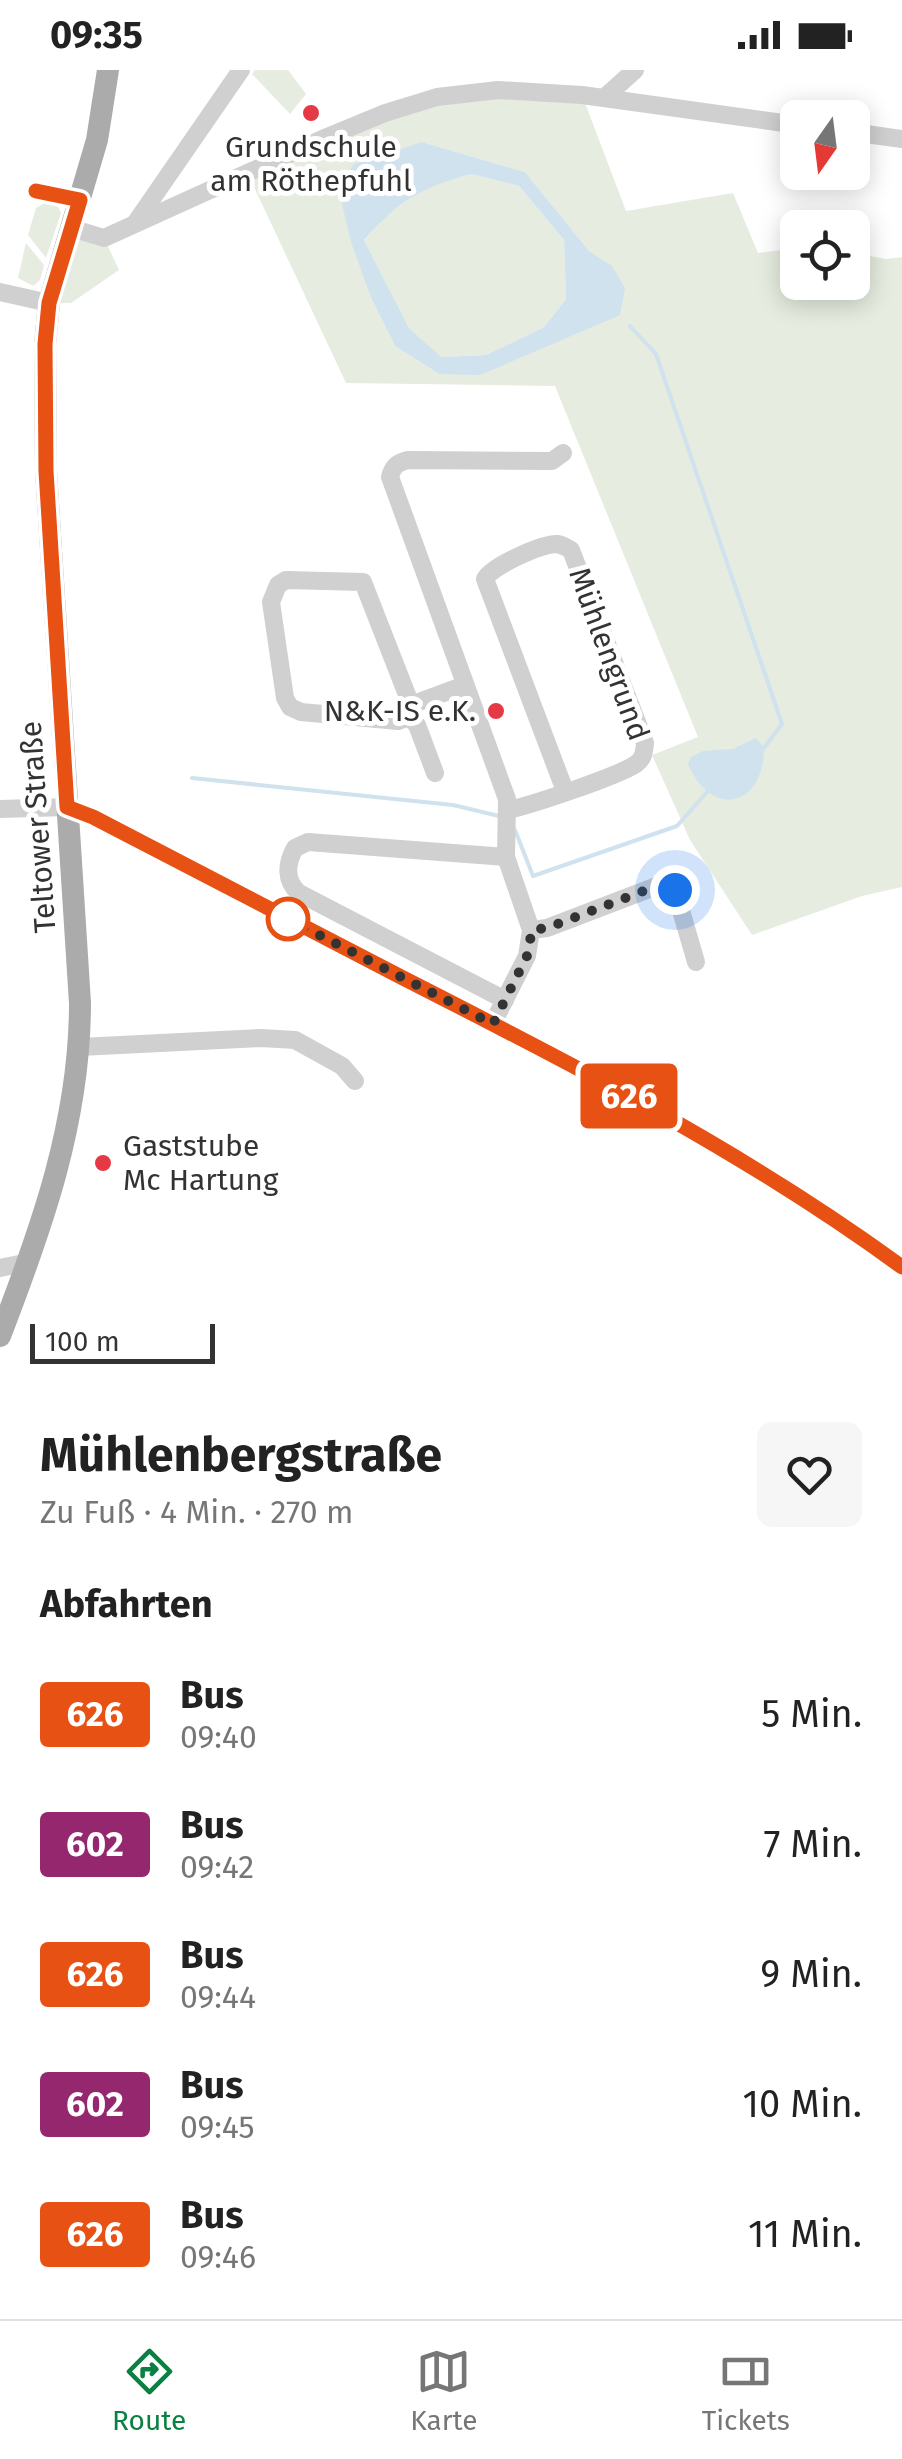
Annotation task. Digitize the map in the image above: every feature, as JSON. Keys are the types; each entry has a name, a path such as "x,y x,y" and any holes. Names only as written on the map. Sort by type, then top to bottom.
{"main road":[{"name":"Teltower Straße","path":"0,1336 29,1262 64,1147 80,1047 44,424 45,344 49,303 97,140 108,70"}],"street":[{"path":"136,222 241,70"},
{"path":"604,98 635,70"},
{"path":"72,228 104,238 384,112 437,97 498,90 604,98 780,122"},
{"path":"870,135 902,139"},
{"path":"0,292 49,303"},
{"path":"493,1024 527,956 532,930 506,856 508,810 391,485 392,468 408,460 552,461 563,453"},
{"name":"Mühlengrund","path":"508,810 564,791 635,765 644,756 645,743 572,550 561,544 500,565 489,571 485,579 564,791"},
{"path":"435,773 410,711 362,582 286,580 278,584 272,602 285,698 290,707 302,712 398,721 410,711 465,686"},
{"path":"0,809 67,807 93,817 493,1024 774,1178 902,1267"},
{"path":"505,1000 299,893 291,886 288,874 294,848 308,842 506,856"},
{"path":"532,930 547,928 662,884 670,885 675,890 696,962"},
{"path":"80,1047 261,1038 296,1040 342,1066 355,1080"},
{"path":"0,1268 29,1262"}],"shaded area":[{"path":"255,70 288,70 306,94 290,114 252,74"},
{"path":"582,95 626,211 733,193 758,253 780,250 780,300 870,300 870,256 902,257 902,887 862,896 752,935 690,840 652,755 698,737 555,386 346,383 247,172 437,97","holes":["422,142 525,172 590,252 619,315 439,374 395,346 372,300 338,187"]},
{"path":"471,174 519,186 564,240 566,299 544,327 486,355 440,357 409,328 364,240 385,217 426,186"},
{"path":"48,201 57,204 61,213 46,258 28,235 36,208"},
{"path":"71,228 104,238 119,270 71,303 49,303"},
{"path":"26,243 44,265 40,280 33,286 18,278"}],"water":[{"path":"422,142 525,172 590,252 612,266 625,288 620,315 480,375 439,374 395,346 372,300 351,242 338,187 354,164","holes":["471,174 519,186 564,240 566,299 544,327 486,355 441,357 409,328 364,240 412,197 453,179"]},
{"path":"756,738 764,748 762,767 756,783 735,799 710,794 688,764 691,757 703,751 733,749"}],"waterway":[{"path":"630,326 656,354 782,724 764,748"},
{"path":"192,778 453,805 499,816"},
{"path":"515,830 533,876 677,826 709,790"}],"bus line":[{"name":"626","path":"36,191 80,200 49,303 45,344 46,471 67,807 493,1024 712,1142 824,1210 902,1267"}],"place":[{"name":"Grundschule am Röthepfuhl","path":"311,113"},
{"name":"N&K-IS e.K.","path":"496,711"},
{"name":"Gaststube Mc Hartung","path":"103,1163"}],"route":[{"path":"288,919 493,1024 527,956 532,930 547,928 662,884 675,890"}]}
